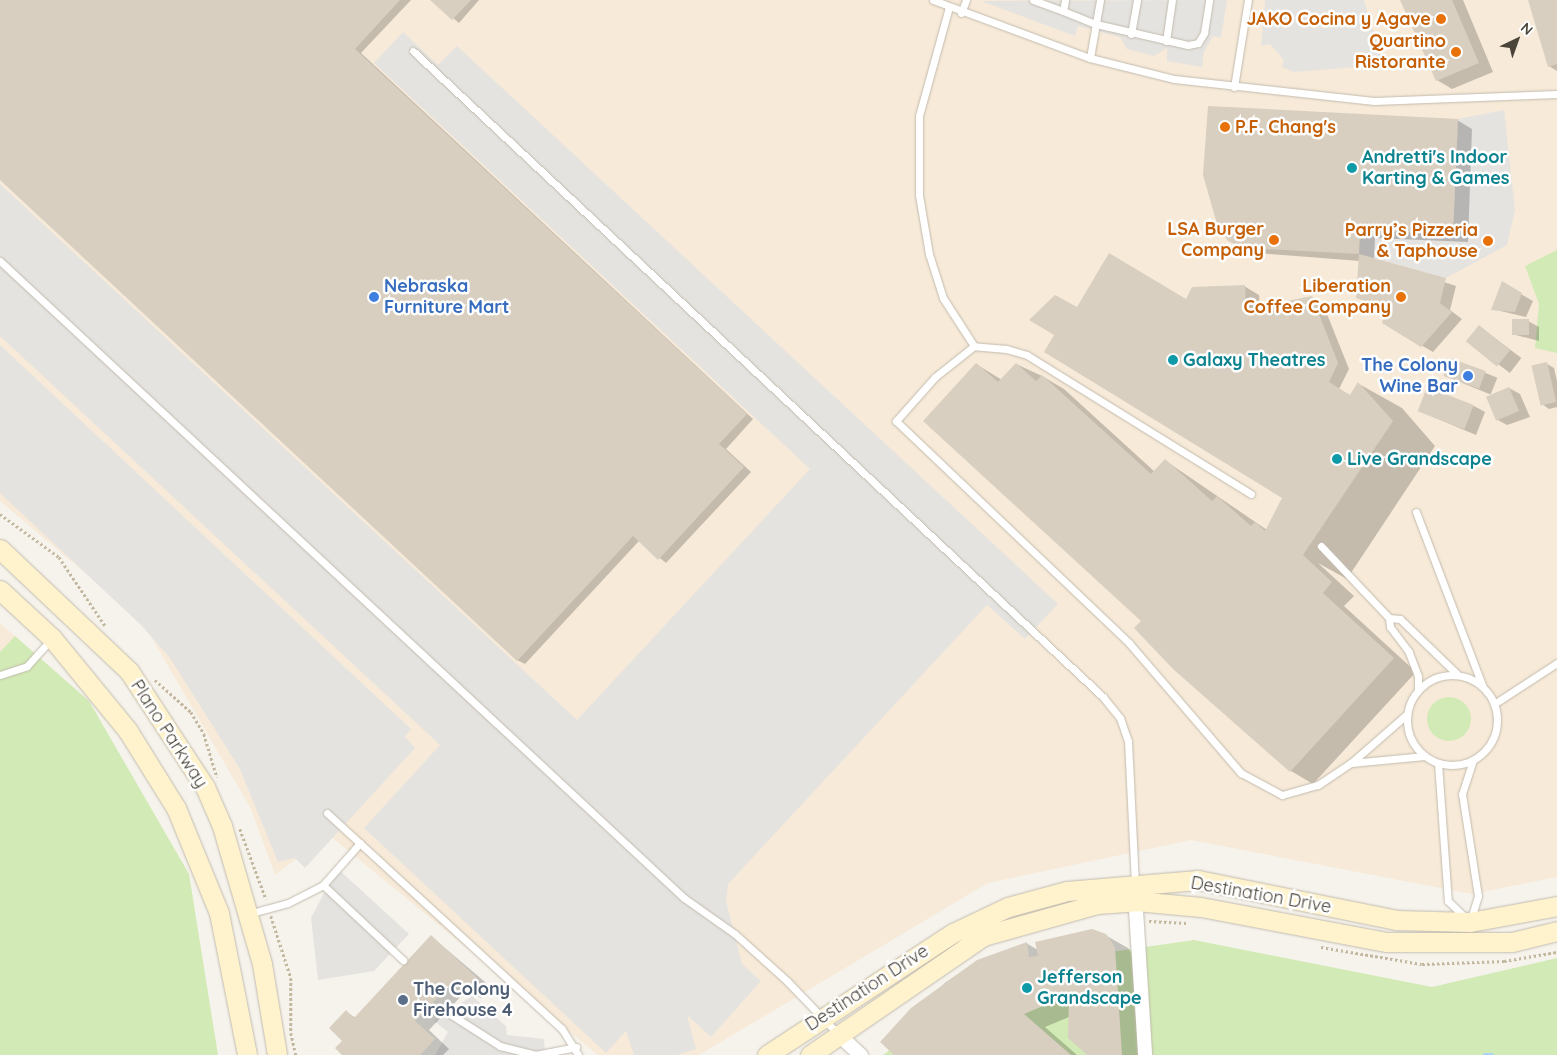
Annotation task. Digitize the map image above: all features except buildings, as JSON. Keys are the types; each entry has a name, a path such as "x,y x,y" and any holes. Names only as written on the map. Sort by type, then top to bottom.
{"street":[{"name":"Plano Parkway","path":"0,549 129,671 166,724 205,787 222,826 248,914 277,1055"},
{"name":"Plano Parkway","path":"0,590 52,638 128,731 196,850 224,932 247,1055"},
{"name":"Destination Drive","path":"766,1055 823,1014 953,933 1008,906 1067,891 1135,882 1198,880 1396,920 1470,922 1557,906"},
{"path":"1135,882 1145,1055"},
{"name":"Destination Drive","path":"810,1055 837,1034 983,936 1097,904 1136,902 1201,907 1387,942 1467,944 1512,942 1557,931"},
{"path":"1467,944 1470,922"},
{"path":"837,1034 860,1055"}],"lane":[{"path":"933,0 961,13 1090,58 1234,87 1416,102 1557,94"},
{"path":"961,13 966,0"},
{"path":"1033,0 1096,24 1131,34 1166,41 1198,43 1204,33 1209,0"},
{"path":"1063,11 1065,0"},
{"path":"1090,58 1100,0"},
{"path":"1131,34 1137,0"},
{"path":"1166,41 1172,0"},
{"path":"1234,87 1248,0"},
{"path":"949,8 919,116 919,195 929,254 943,298 974,346 1027,356 1251,494"},
{"path":"413,51 1103,697 1120,718 1128,741 1135,882"},
{"path":"0,261 677,892 735,934 823,1014 837,1034"},
{"path":"974,346 936,377 896,420 1130,643 1241,773 1282,795 1318,786 1351,763 1406,715 1418,689 1418,676 1409,652 1390,627 1389,618"},
{"path":"1406,715 1410,738 1425,756 1438,763 1473,760 1484,752 1496,730 1494,704 1483,687 1416,512"},
{"path":"1321,546 1389,618 1400,620 1457,674 1483,687"},
{"path":"0,675 27,666 52,638"},
{"path":"1494,704 1557,663"},
{"path":"1418,689 1443,675 1457,674"},
{"path":"1351,763 1425,756"},
{"path":"1438,763 1448,901 1470,922 1478,896 1462,794 1473,760"},
{"path":"327,813 562,1029 577,1051 535,1055 500,1046 450,1014"},
{"path":"248,914 288,903 323,885 360,843"},
{"path":"323,885 403,960"}],"shaded area":[{"path":"0,0 1557,0 1557,877 1472,894 1191,840 988,883 699,1055 598,1055 329,835 275,875 251,809 142,621 0,501"},
{"path":"1227,0 1221,38 1213,36 1204,52 1202,67 1167,61 1167,48 1154,56 1127,49 1120,37 1078,26 1075,36 981,1"},
{"path":"1265,0 1364,0 1383,65 1294,72 1282,67 1284,60 1270,44 1261,46"},
{"path":"403,32 438,65 457,46 1058,604 1025,639 987,605 728,884 726,901 742,964 761,981 711,1037 687,1015 696,1049 677,1055 634,1055 626,1031 606,1053 364,828 440,745 0,336 0,184 577,720 810,469 374,63"},
{"path":"1504,110 1515,210 1507,245 1446,278 1359,254 1360,230 1453,234 1458,119"},
{"path":"0,345 411,729 405,737 415,748 305,868 295,858 278,862 240,769 170,658 142,626 0,493"},
{"path":"0,623 15,636 0,652"},
{"path":"337,868 409,934 374,971 318,980 311,918"},
{"path":"472,996 506,1026 507,1035 544,1039 545,1055 435,1055 448,1032 434,1021"}],"green space":[{"path":"1557,250 1557,353 1535,348 1539,304 1525,266"},
{"path":"15,636 89,701 189,874 218,1055 0,1055 0,652"},
{"path":"1449,697 1461,701 1467,707 1471,719 1467,731 1461,737 1449,741 1437,737 1431,731 1427,719 1431,707 1437,701"},
{"path":"1194,940 1432,987 1557,958 1557,1055 883,1055 999,968"}],"waterway":[{"path":"1485,1055 1492,1055"}],"place":[{"name":"JAKO Cocina y Agave","path":"1441,19"},
{"name":"Quartino Ristorante","path":"1456,52"},
{"name":"P.F. Chang's","path":"1225,127"},
{"name":"Andretti's Indoor Karting & Games","path":"1352,168"},
{"name":"LSA Burger Company","path":"1274,240"},
{"name":"Parry’s Pizzeria & Taphouse","path":"1488,241"},
{"name":"Nebraska Furniture Mart","path":"374,297"},
{"name":"Liberation Coffee Company","path":"1401,297"},
{"name":"Galaxy Theatres","path":"1173,360"},
{"name":"The Colony Wine Bar","path":"1468,376"},
{"name":"Live Grandscape","path":"1337,459"},
{"name":"Jefferson Grandscape","path":"1027,988"},
{"name":"The Colony Firehouse 4","path":"403,1000"}]}
